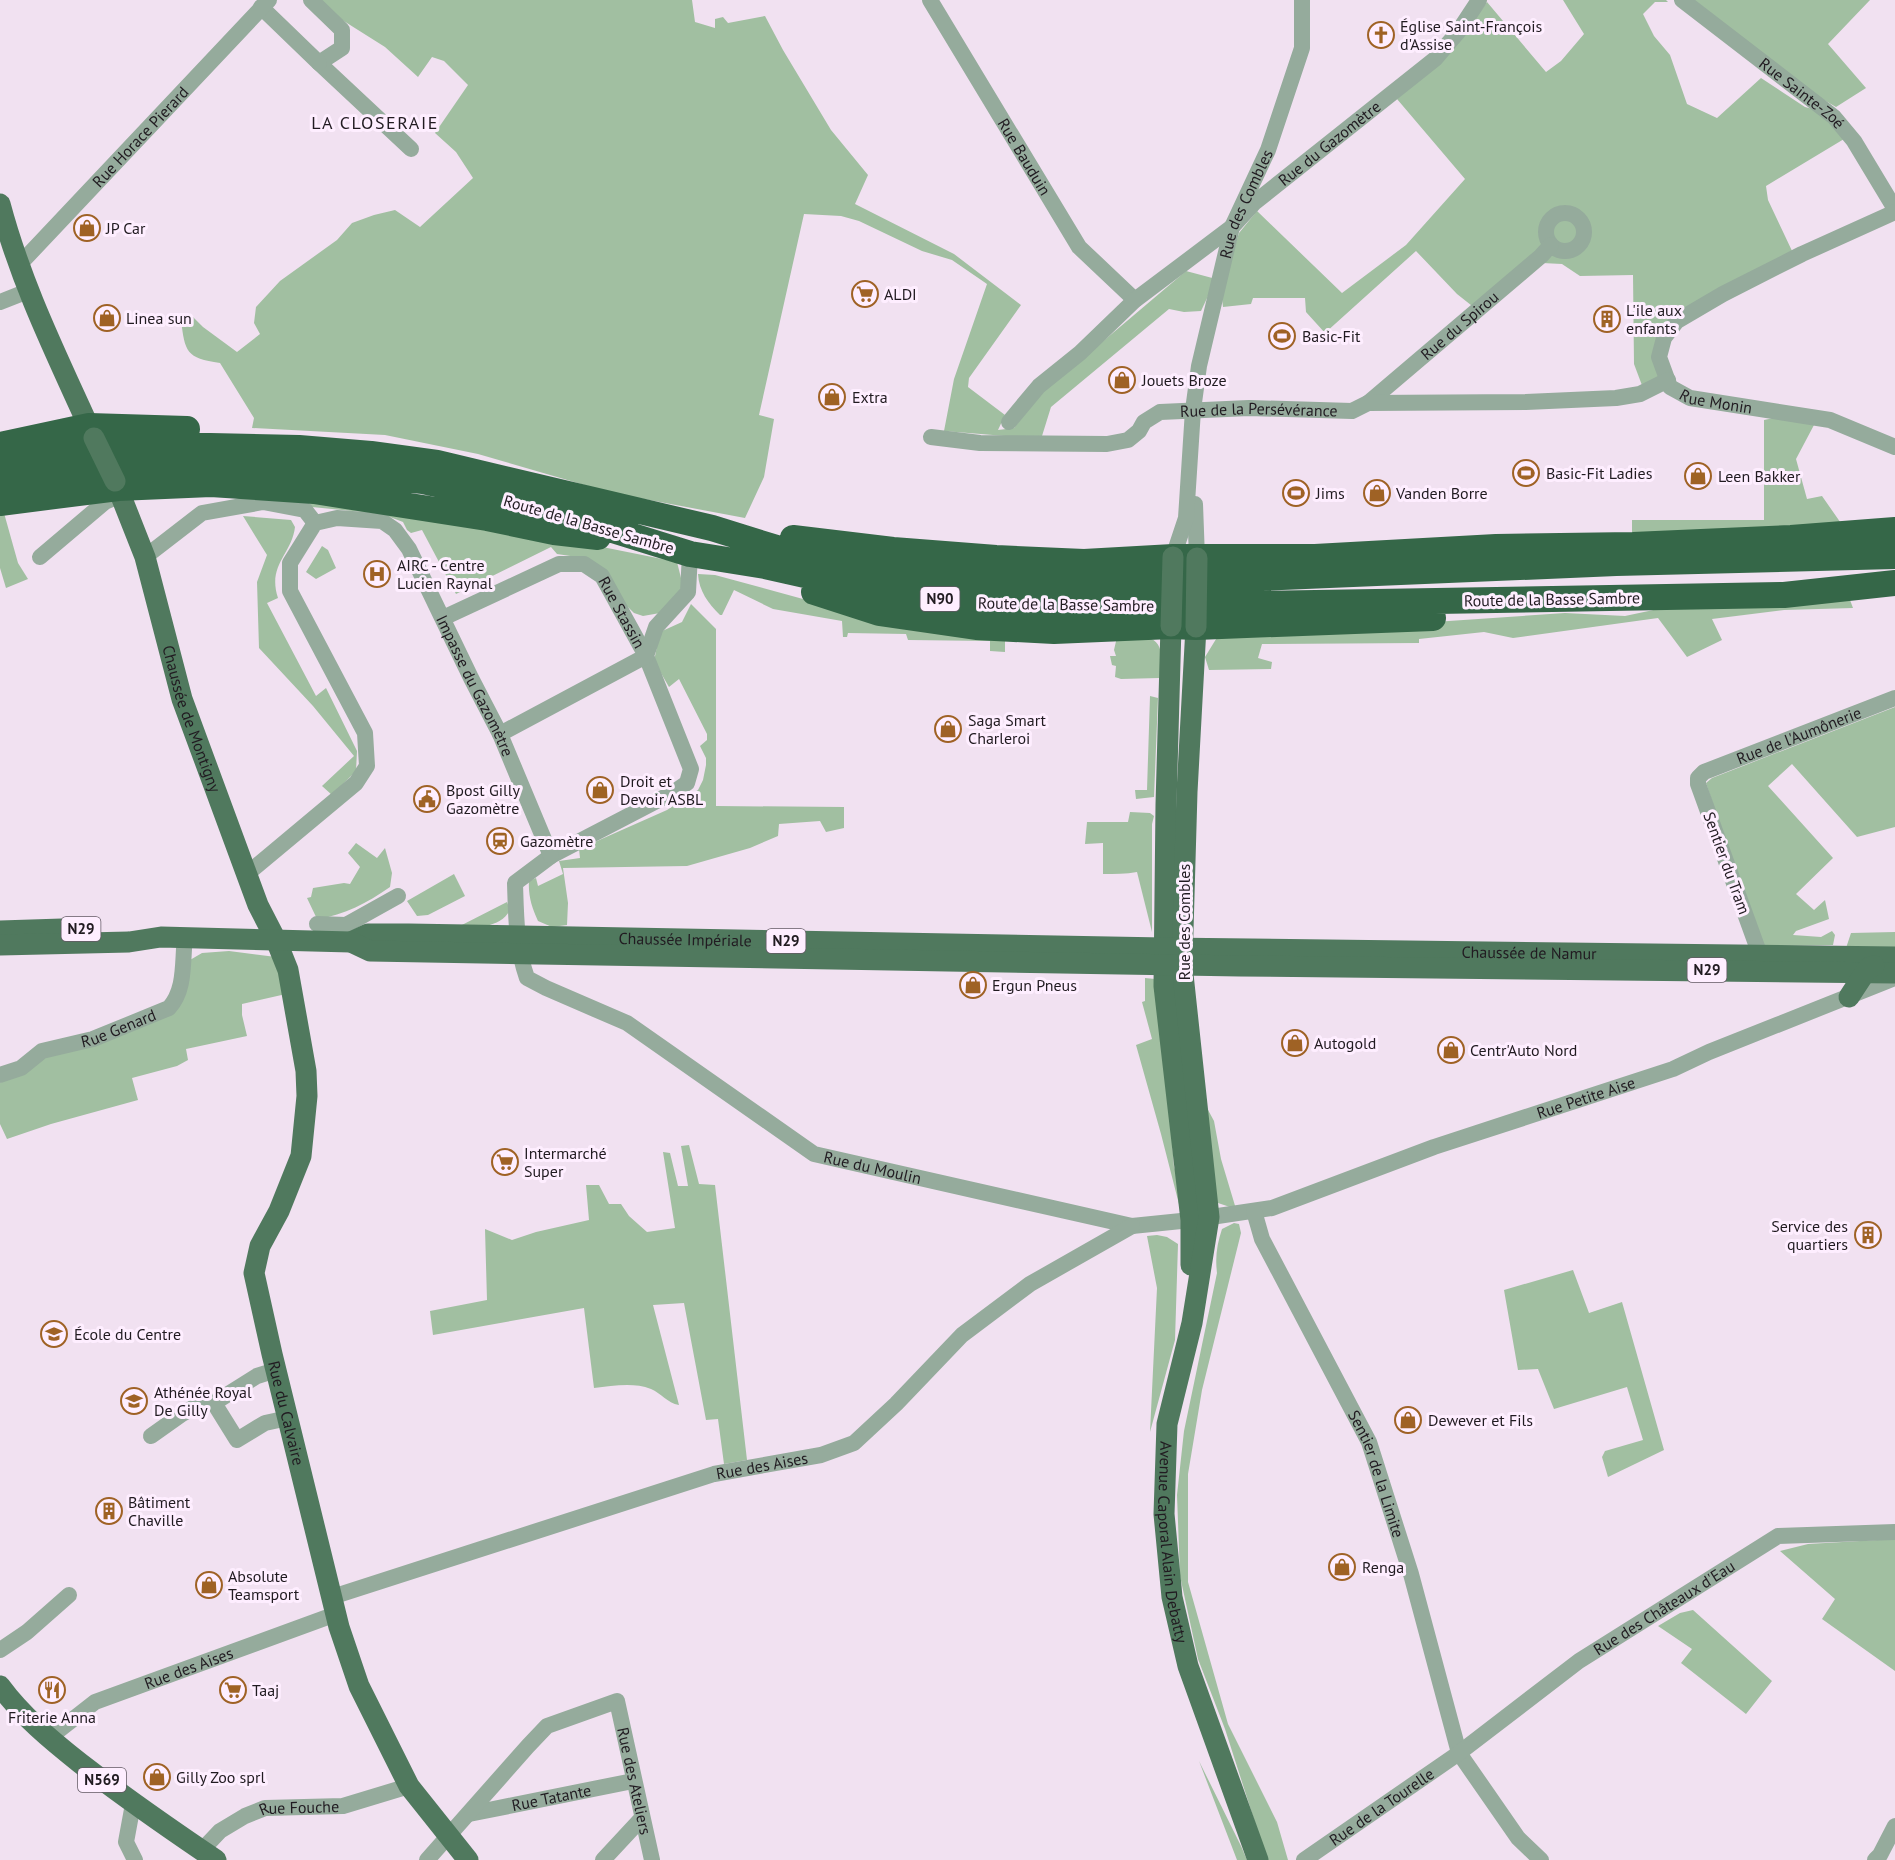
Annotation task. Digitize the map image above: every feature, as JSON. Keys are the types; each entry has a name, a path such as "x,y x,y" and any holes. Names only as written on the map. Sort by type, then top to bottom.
{"highway":[{"path":"0,445 110,428 202,429 406,441 562,479 654,515"},
{"name":"Route de la Basse Sambre","path":"0,465 70,452 165,446 299,448 371,454 437,463 712,528 783,550 842,563 992,582 1212,580 1616,563 1895,556"},
{"name":"Route de la Basse Sambre","path":"0,485 132,468 225,465 314,469 423,481 536,506 690,554 765,566 872,590 974,603 1081,607 1784,595 1895,583"},
{"path":"0,503 118,488 211,484 314,491 487,518 554,532 664,545"},
{"path":"712,528 893,550 1084,562 1185,558 1315,557 1496,547 1633,545 1895,531"},
{"path":"1800,537 1895,551"},
{"path":"1616,563 1723,540"},
{"path":"765,566 779,581 879,613 976,627 1054,631 1610,611 1700,596"},
{"path":"1834,591 1872,596 1895,595"}],"main road":[{"name":"Chaussée de Montigny","path":"0,204 18,266 28,291 118,488 144,557 182,699 258,905 276,940"},
{"name":"Rue des Combles","path":"1185,558 1184,626 1166,805 1173,956 1169,1033 1200,1219"},
{"name":"Chaussée Impériale","path":"0,931 129,929 161,937"},
{"name":"Chaussée Impériale","path":"0,945 129,942 161,937 351,942 368,934 519,944 1173,956"},
{"name":"Rue du Calvaire","path":"276,940 288,970 306,1071 307,1096 301,1156 279,1211 260,1246 255,1274 334,1606 359,1686 409,1786 468,1860"},
{"name":"Chaussée de Namur","path":"1173,956 1402,951 1895,957"},
{"name":"N29","path":"1262,965 1296,957 1393,957 1402,951"},
{"name":"Chaussée de Namur","path":"1173,956 1262,965 1895,973"},
{"name":"Chaussée de Namur","path":"1865,972 1868,968 1878,965 1895,966"},
{"path":"1849,997 1865,972"},
{"name":"Avenue Caporal Alain Debatty","path":"1200,1219 1192,1323 1167,1424 1164,1514 1172,1597 1188,1666 1258,1860"},
{"name":"N569","path":"3,1696 49,1738 133,1804 209,1855"}],"street":[{"path":"310,0 342,30 342,48 319,63"},
{"name":"Rue Bauduin","path":"930,0 1079,247 1135,300"},
{"name":"Rue des Combles","path":"1185,558 1193,410 1199,366 1233,227 1268,150 1302,48 1302,0"},
{"name":"Rue du Gazomètre","path":"1009,422 1040,386 1135,300 1233,227 1254,203 1436,59 1458,32 1479,0"},
{"name":"Rue Sainte-Zoé","path":"1682,0 1834,117 1854,141 1895,211"},
{"name":"Rue Horace Pierard","path":"18,266 265,3 319,63 411,149"},
{"name":"Rue Monin","path":"1895,211 1802,254 1723,294 1677,321 1665,338 1659,357 1670,387 1690,398 1830,420 1895,447"},
{"name":"Rue du Spirou","path":"1368,404 1551,245"},
{"path":"0,302 28,291"},
{"name":"Rue de la Persévérance","path":"931,437 980,443 1107,444 1128,440 1139,431 1144,422 1160,412 1249,408 1352,411 1368,404 1526,402 1616,398 1640,394 1668,380"},
{"name":"Rue des Combles","path":"1185,558 1193,410"},
{"path":"40,557 105,502 118,488"},
{"path":"144,557 202,513 263,502 305,510 315,523 290,563 290,591 365,733 367,766 356,783 248,874"},
{"name":"Impasse du Gazomètre","path":"315,523 337,518 382,521 395,530 409,549 500,734 551,856"},
{"path":"519,944 515,883 551,856 687,783 691,769 646,656 656,627 688,592 690,554"},
{"name":"Rue Stassin","path":"443,618 558,564 584,564 602,576 646,656 500,734"},
{"name":"Rue de l'Aumônerie","path":"1704,772 1895,698"},
{"name":"Sentier du Tram","path":"1704,772 1698,778 1698,784 1760,955"},
{"path":"317,924 346,925 398,896"},
{"name":"Rue Genard","path":"0,1075 21,1068 42,1051 93,1039 169,1008 176,1000 182,982 185,937"},
{"name":"Rue du Moulin","path":"519,944 527,978 627,1023 814,1154 1132,1226 1272,1208"},
{"name":"Rue Petite Aise","path":"1272,1208 1434,1147 1663,1073 1709,1052 1895,978"},
{"name":"Sentier de la Limite","path":"1254,1211 1262,1239 1369,1442 1411,1574 1459,1753 1518,1838 1541,1860"},
{"name":"Rue des Aises","path":"49,1738 96,1702 334,1606 714,1474 821,1455 854,1443 896,1404 962,1335 1030,1284 1132,1226"},
{"path":"214,1403 257,1376 276,1370"},
{"path":"152,1436 182,1414 207,1400 214,1403 237,1440 265,1423 288,1418"},
{"name":"Rue des Châteaux d'Eau","path":"1459,1753 1579,1661 1778,1536 1895,1532"},
{"path":"0,1650 27,1632 69,1595"},
{"name":"Rue des Ateliers","path":"469,1814 547,1726 617,1701 652,1860"},
{"name":"Rue de la Tourelle","path":"1304,1860 1459,1753"},
{"name":"Rue Tatante","path":"469,1814 633,1781"},
{"name":"Rue Fouche","path":"209,1855 220,1831 245,1816 265,1808 343,1806 409,1786"},
{"path":"133,1804 126,1842 135,1860"},
{"path":"428,1860 469,1814"},
{"path":"603,1860 642,1818"},
{"path":"1875,1860 1895,1826"}],"green space":[{"path":"319,0 692,0 695,22 715,28 715,19 723,17 728,23 765,16 831,130 868,175 855,204 954,254 1021,305 969,378 968,387 1005,415 998,430 1014,428 1041,392 1186,271 1216,279 1201,311 1184,312 1169,309 1051,407 1042,436 1005,436 944,431 954,379 987,284 952,260 922,251 859,221 841,216 804,214 759,415 774,419 764,477 745,518 612,493 478,454 385,435 252,428 254,418 220,363 200,359 189,352 184,340 181,320 189,313 203,327 237,352 260,334 254,323 256,307 280,281 337,240 352,223 395,210 420,227 473,178 456,152 435,133 468,85 444,61 432,57 418,77 385,47 339,18"},
{"path":"1563,0 1666,0 1668,2 1655,2 1643,14 1654,36 1670,55 1687,104 1717,118 1761,78 1805,107 1831,114 1849,136 1766,186 1768,200 1793,253 1677,321 1658,377 1643,388 1634,364 1633,275 1580,276 1562,264 1542,263 1481,313 1457,294 1416,251 1325,333 1306,312 1305,298 1253,298 1251,304 1223,307 1221,290 1239,233 1257,211 1342,293 1406,245 1465,179 1397,99 1456,45 1487,2 1546,72 1561,61 1584,34"},
{"path":"1685,0 1870,0 1828,44 1866,88 1836,107 1776,72"},
{"path":"1789,415 1814,425 1796,459 1807,499 1822,496 1845,529 1632,539 1632,520 1764,520 1764,420"},
{"path":"364,499 677,562 682,582 681,590 660,613 643,616 634,613 577,557 557,554 551,547 456,594 422,530 411,533 403,522 382,514 292,505"},
{"path":"4,513 18,563 28,579 6,588 0,568 0,514"},
{"path":"243,516 291,520 295,527 290,545 278,568 275,587 278,598 267,603 316,696 326,688 357,751 356,771 332,795 322,786 354,756 313,706 259,648 257,582 267,555"},
{"path":"322,546 328,550 336,568 316,579 306,572"},
{"path":"698,574 715,575 803,599 834,611 1005,640 1005,652 990,651 990,641 908,640 906,634 848,633 847,637 843,637 842,621 773,609 734,590 720,615 705,596"},
{"path":"1850,600 1853,608 1784,610 1712,619 1722,640 1687,657 1658,618 1513,638 1484,632 1419,639 1419,643 1262,644 1258,658 1272,662 1271,669 1209,670 1205,657 1221,631 1302,631 1565,613 1625,616 1677,605"},
{"path":"691,604 716,629 716,806 844,807 844,828 826,832 820,821 779,824 778,836 750,848 687,866 563,868 568,903 567,925 552,927 538,921 531,902 529,881 536,878 538,886 563,874 559,861 580,858 579,849 667,810 698,790 703,780 706,758 700,746 707,740 707,734 679,679 669,687 654,661 660,632 682,622"},
{"path":"1117,637 1143,637 1155,642 1159,646 1161,656 1159,678 1121,679 1115,677 1116,666 1112,665 1110,656 1116,656 1114,650"},
{"path":"1150,696 1158,698 1154,797 1136,799 1135,790 1147,790"},
{"path":"1895,707 1895,827 1857,837 1792,764 1768,786 1833,858 1796,894 1814,910 1825,900 1829,919 1796,931 1793,935 1821,937 1832,931 1835,935 1833,945 1760,946 1706,783 1712,778"},
{"path":"1130,812 1150,813 1154,816 1152,824 1152,932 1137,872 1103,874 1103,843 1085,844 1087,822 1128,822"},
{"path":"356,843 377,858 385,848 392,873 390,887 355,908 317,919 307,898 311,897 313,888 350,884 360,867 348,853"},
{"path":"454,874 465,896 428,915 417,916 407,901"},
{"path":"507,902 510,910 500,921 486,926 456,928"},
{"path":"1895,932 1895,950 1846,948 1851,933"},
{"path":"229,951 276,957 286,994 242,1004 247,1036 186,1049 188,1060 177,1066 132,1078 138,1100 51,1124 7,1139 0,1124 0,1083 33,1063 174,1002 190,960 202,953"},
{"path":"1145,978 1155,979 1160,983 1174,1167 1181,1183 1181,1212 1136,1045 1152,1039 1142,1002 1145,1001"},
{"path":"1207,1108 1214,1121 1221,1159 1236,1209 1209,1200"},
{"path":"689,1145 699,1184 715,1185 747,1460 724,1464 718,1419 706,1420 684,1303 653,1305 679,1405 644,1387 623,1385 594,1388 584,1308 433,1335 430,1311 487,1300 485,1229 512,1240 589,1220 586,1185 599,1185 609,1204 621,1204 629,1216 647,1232 675,1228 663,1152 670,1153 678,1186 688,1186 681,1146"},
{"path":"1234,1223 1239,1224 1241,1233 1202,1390 1188,1474 1188,1582 1228,1724 1277,1822 1288,1860 1267,1860 1225,1729 1198,1659 1180,1576 1177,1495 1184,1431 1217,1273 1216,1256 1219,1240 1222,1229"},
{"path":"1147,1236 1167,1237 1178,1244 1175,1340 1150,1432 1157,1288"},
{"path":"1573,1270 1589,1313 1622,1302 1664,1450 1608,1477 1602,1457 1605,1451 1643,1440 1627,1387 1554,1409 1538,1369 1518,1370 1504,1290"},
{"path":"1895,1539 1895,1671 1822,1619 1835,1599 1780,1551 1808,1544"},
{"path":"1693,1610 1772,1681 1746,1714 1681,1663 1692,1649 1658,1626 1680,1613"},
{"path":"1199,1761 1241,1846 1247,1860 1237,1860"}],"place":[{"name":"Église Saint-François d'Assise","path":"1381,35"},
{"name":"JP Car","path":"87,228"},
{"name":"ALDI","path":"865,294"},
{"name":"Linea sun","path":"107,318"},
{"name":"L'ile aux enfants","path":"1607,319"},
{"name":"Basic-Fit","path":"1282,336"},
{"name":"Jouets Broze","path":"1122,380"},
{"name":"Extra","path":"832,397"},
{"name":"Basic-Fit Ladies","path":"1526,473"},
{"name":"Leen Bakker","path":"1698,476"},
{"name":"Jims","path":"1296,493"},
{"name":"Vanden Borre","path":"1377,493"},
{"name":"AIRC - Centre Lucien Raynal","path":"377,574"},
{"name":"Saga Smart Charleroi","path":"948,729"},
{"name":"Droit et Devoir ASBL","path":"600,790"},
{"name":"Bpost Gilly Gazomètre","path":"427,799"},
{"name":"Gazomètre","path":"500,841"},
{"name":"Ergun Pneus","path":"973,985"},
{"name":"Autogold","path":"1295,1043"},
{"name":"Centr'Auto Nord","path":"1451,1050"},
{"name":"Intermarché Super","path":"505,1162"},
{"name":"Service des quartiers","path":"1868,1235"},
{"name":"École du Centre","path":"54,1334"},
{"name":"Athénée Royal De Gilly","path":"134,1401"},
{"name":"Dewever et Fils","path":"1408,1420"},
{"name":"Bâtiment Chaville","path":"109,1511"},
{"name":"Renga","path":"1342,1567"},
{"name":"Absolute Teamsport","path":"209,1585"},
{"name":"Friterie Anna","path":"52,1690"},
{"name":"Taaj","path":"233,1690"},
{"name":"Gilly Zoo sprl","path":"157,1777"}],"district":[{"name":"LA CLOSERAIE","path":"375,123"}]}
